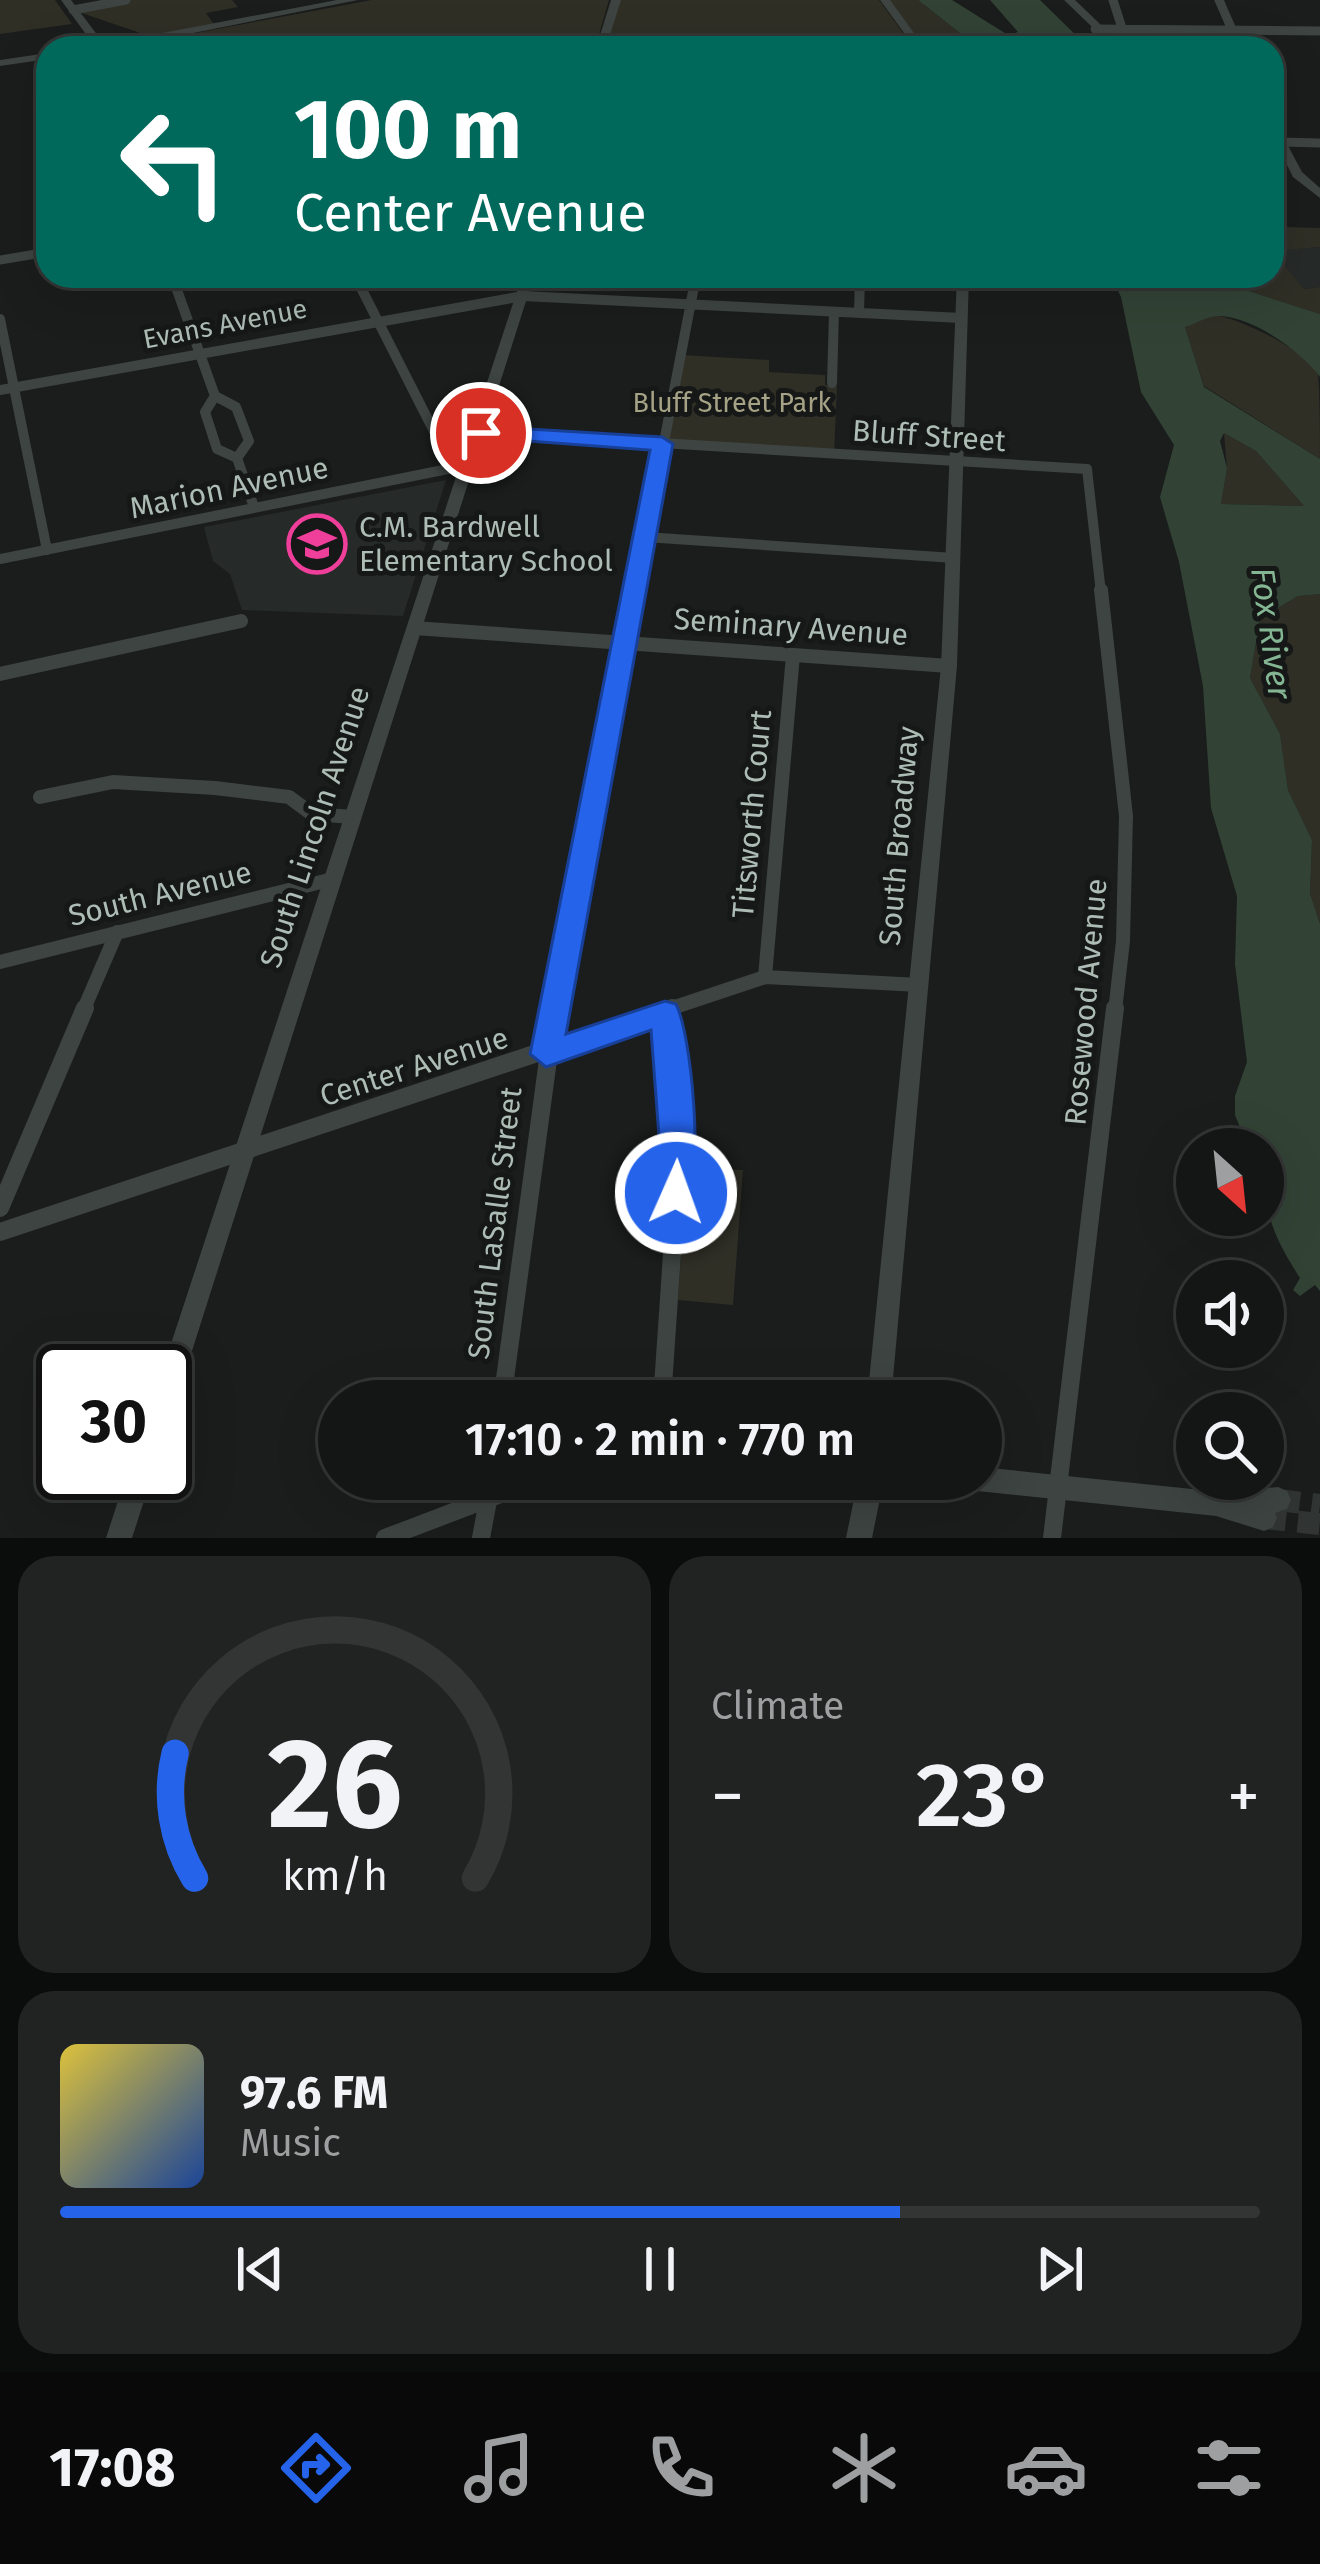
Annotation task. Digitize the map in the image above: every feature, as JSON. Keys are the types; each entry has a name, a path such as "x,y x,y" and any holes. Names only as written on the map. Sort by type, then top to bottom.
{"street":[{"path":"69,5 126,0"},
{"path":"164,36 353,0"},
{"path":"605,36 616,0"},
{"path":"885,0 911,36"},
{"path":"1069,0 1104,36"},
{"path":"1112,0 1122,28"},
{"path":"1219,0 1235,36"},
{"path":"69,5 92,36"},
{"path":"1095,29 1320,32"},
{"path":"0,63 36,58"},
{"path":"1284,142 1320,142"},
{"path":"1284,154 1297,174 1320,194"},
{"path":"0,260 36,254"},
{"path":"176,288 214,396 236,407 249,441 237,458"},
{"path":"361,288 446,455"},
{"name":"South Lincoln Avenue","path":"183,1344 525,288"},
{"name":"South LaSalle Street","path":"505,1380 546,1054 695,288"},
{"path":"859,313 860,288"},
{"name":"South Broadway","path":"882,1380 949,666 962,288"},
{"name":"Evans Avenue","path":"0,390 523,296 961,318"},
{"path":"832,383 834,312"},
{"path":"0,320 47,550"},
{"path":"214,396 205,412 217,448 237,458 254,507"},
{"name":"Bluff Street","path":"481,433 1087,470"},
{"name":"Marion Avenue","path":"0,559 468,465"},
{"name":"Rosewood Avenue","path":"1052,1538 1123,941 1126,816 1087,470"},
{"path":"645,537 954,558"},
{"path":"0,674 242,621"},
{"name":"Seminary Avenue","path":"414,628 949,666"},
{"name":"Titsworth Court","path":"765,977 793,655"},
{"path":"40,797 113,782 215,788 289,797 312,814 353,818"},
{"name":"South Avenue","path":"0,962 333,879"},
{"path":"0,1208 117,932"},
{"name":"Center Avenue","path":"0,1232 546,1054 765,977 920,985"},
{"path":"663,1380 679,1151 665,1013"},
{"path":"1002,1481 1271,1509"},
{"path":"118,1538 131,1500"},
{"path":"385,1538 466,1500"},
{"path":"481,1538 489,1500"},
{"path":"859,1538 867,1500"}],"shaded area":[{"path":"918,0 952,0 1008,35 1018,32 990,0 1040,0 1077,36 964,36"},
{"path":"1320,247 1320,287 1304,289 1284,265 1284,249"},
{"path":"1117,288 1239,288 1320,314 1320,377 1289,347 1248,323 1216,316 1185,327 1204,387 1320,459 1320,594 1298,596 1260,619 1250,678 1280,734 1288,790 1312,840 1310,894 1320,924 1320,1291 1315,1285 1300,1296 1293,1290 1300,1278 1277,1236 1284,1236 1284,1128 1240,1128 1235,1115 1235,1096 1247,1062 1235,964 1237,896 1211,808 1203,686 1179,562 1160,497 1174,445 1141,392","holes":["1224,433 1256,451 1304,506 1221,504 1227,468 1220,441"]},
{"name":"C.M. Bardwell Elementary School","path":"446,480 403,616 242,610 230,574 213,561 204,527"}],"green space":[{"path":"0,0 55,0 72,24 0,34"},
{"path":"127,0 232,0 238,7 206,13 215,26 165,36 149,36 73,10"},
{"path":"372,0 609,0 598,36 180,36"},
{"path":"620,0 879,0 905,36 610,36"},
{"path":"888,0 918,0 964,36 916,36"},
{"path":"1284,226 1320,228 1320,247 1284,250"},
{"path":"1284,264 1304,289 1320,287 1320,314 1239,288 1284,288"},
{"path":"1214,315 1271,337 1311,365 1318,375 1320,459 1204,386 1185,327"},
{"name":"Bluff Street Park","path":"681,355 769,360 769,372 825,375 825,385 837,386 834,454 662,444"},
{"path":"1224,433 1256,451 1304,506 1221,504 1227,468"},
{"path":"1320,594 1320,924 1310,895 1312,840 1288,790 1280,734 1250,678 1260,619 1298,596"},
{"path":"687,1167 743,1170 733,1305 678,1300"}],"tunnel":[{"path":"1278,1500 1320,1505"},
{"path":"1264,1518 1320,1524"}],"place":[{"name":"C.M. Bardwell Elementary School","path":"317,544"}],"route":[{"path":"481,433 662,444 546,1054 665,1013 678,1134 676,1193"}],"water label":[{"name":"Fox River","path":"1272,633"}]}
